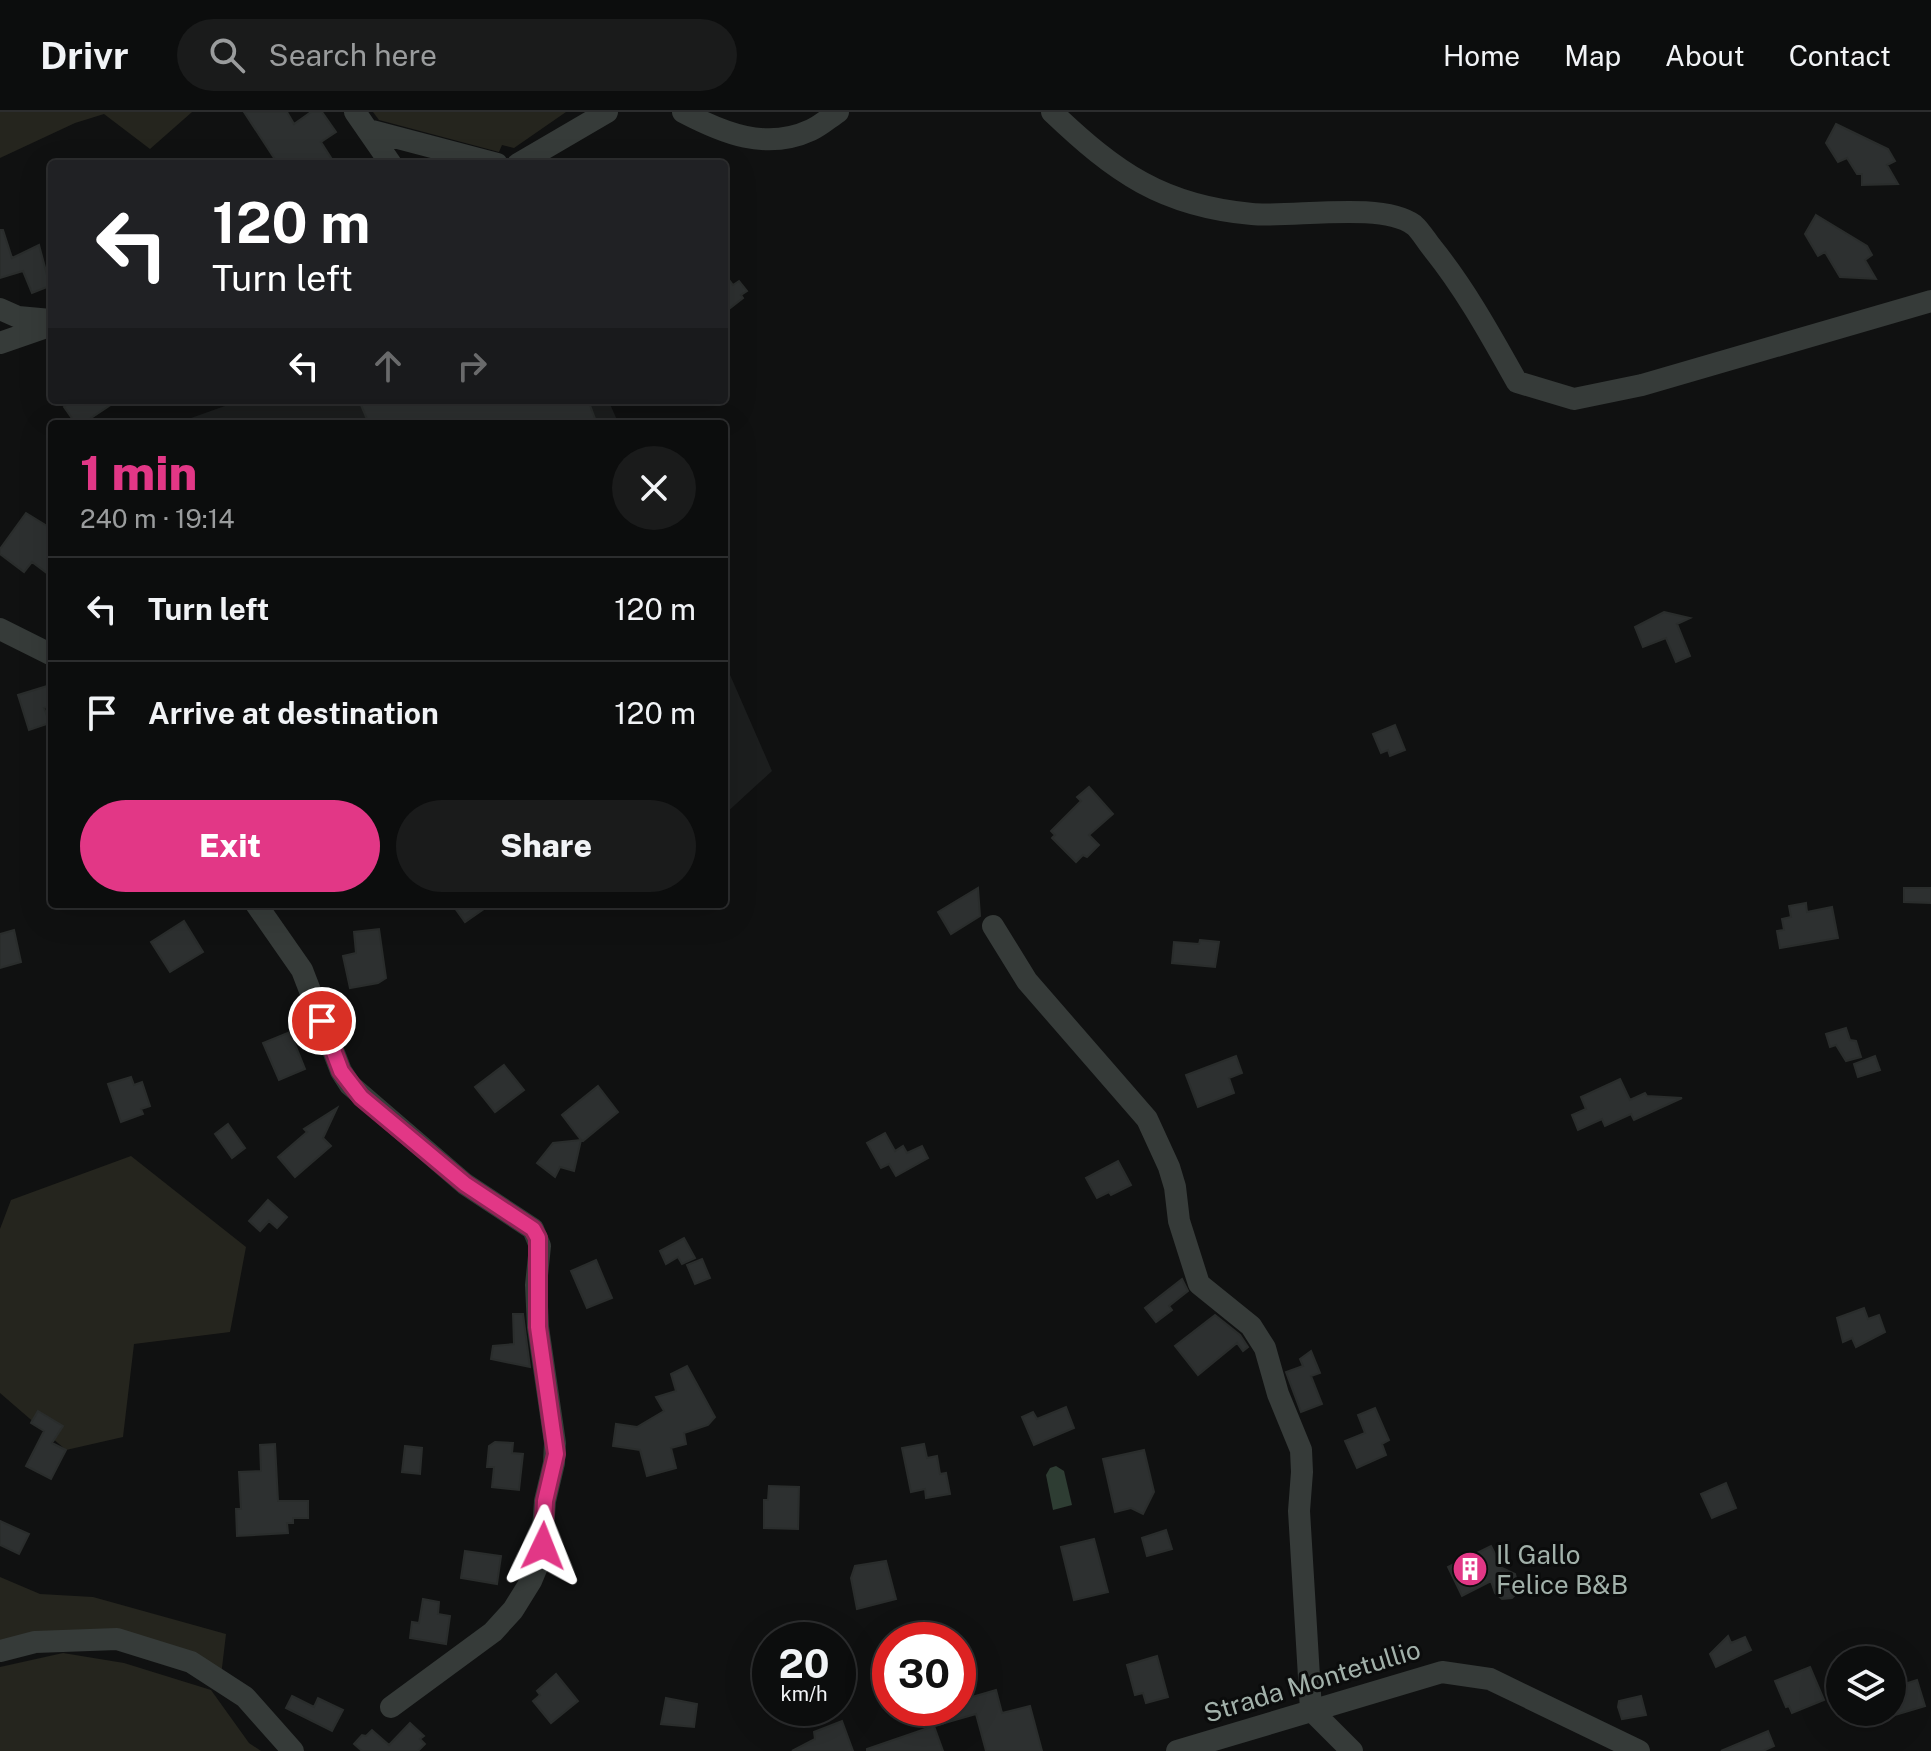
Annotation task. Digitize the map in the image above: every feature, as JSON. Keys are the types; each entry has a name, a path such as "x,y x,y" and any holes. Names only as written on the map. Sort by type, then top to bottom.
{"street":[{"path":"525,160 607,112"},
{"path":"683,112 746,139 774,140 811,130 838,112"},
{"path":"1052,112 1109,164 1138,183 1178,201 1252,214 1385,215 1413,225 1455,277 1517,382 1574,399 1642,385 1931,301"},
{"path":"361,121 388,160"},
{"path":"361,121 484,160"},
{"path":"0,309 18,317 48,321"},
{"path":"0,343 48,324"},
{"path":"0,629 48,653"},
{"path":"259,908 302,970 341,1071 350,1085 465,1184 533,1229 540,1246 536,1285 538,1327 556,1454 545,1501 543,1546 538,1569 505,1621 391,1707"},
{"path":"993,926 1027,981 1147,1119 1172,1177 1179,1221 1199,1284 1251,1326 1265,1348 1278,1394 1301,1450 1299,1511 1311,1710 1352,1751"},
{"path":"0,1651 35,1642 117,1639 191,1662 245,1697 293,1751"},
{"name":"Strada Montetullio","path":"1177,1751 1442,1672 1490,1679 1639,1751"}],"shaded area":[{"path":"0,112 192,112 150,149 104,114 75,123 0,158"},
{"path":"373,112 566,112 514,148 502,145 499,152 379,120"},
{"path":"231,404 610,404 617,420 185,420"},
{"path":"728,670 772,771 728,811"},
{"path":"131,1156 246,1247 230,1332 134,1344 123,1437 66,1450 0,1393 0,1229 11,1200"},
{"path":"1056,1466 1064,1471 1072,1505 1053,1510 1046,1475 1050,1468"},
{"path":"0,1577 40,1594 93,1597 226,1634 221,1676 90,1637 0,1652"},
{"path":"63,1653 124,1663 211,1690 249,1743 261,1751 0,1751 0,1667"}],"building":[{"path":"244,112 287,112 294,124 311,112 322,112 336,132 321,142 332,160 275,160"},
{"path":"1836,124 1888,149 1895,161 1887,165 1898,184 1862,185 1862,174 1857,174 1847,158 1838,162 1826,143"},
{"path":"1816,215 1867,246 1872,255 1865,260 1876,279 1840,277 1825,252 1818,256 1805,234"},
{"path":"0,230 3,230 12,258 39,245 48,287 32,293 23,271 0,278"},
{"path":"728,278 733,285 739,281 747,291 741,295 743,298 728,310"},
{"path":"68,404 112,404 88,420 73,420 64,407"},
{"path":"590,404 596,420 367,420 361,405"},
{"path":"26,513 48,527 48,574 32,562 24,572 0,554 0,549"},
{"path":"1664,612 1690,618 1677,624 1690,656 1676,662 1666,638 1643,647 1635,627"},
{"path":"47,686 48,707 44,708 48,724 29,730 18,695"},
{"path":"1395,725 1405,750 1390,756 1388,750 1381,753 1373,734"},
{"path":"1089,787 1113,814 1089,835 1099,845 1087,857 1083,855 1076,862 1052,838 1055,835 1051,831 1081,801 1077,797"},
{"path":"978,888 980,916 951,934 938,912"},
{"path":"1904,888 1931,888 1931,903 1904,902"},
{"path":"1806,903 1807,912 1832,907 1838,938 1780,948 1777,931 1784,930 1782,919 1791,917 1789,906"},
{"path":"455,908 485,908 465,922"},
{"path":"184,921 203,952 170,972 151,942"},
{"path":"379,929 386,978 378,983 350,988 343,956 356,953 354,932"},
{"path":"14,930 21,962 0,968 0,934"},
{"path":"1200,940 1219,942 1215,967 1172,963 1174,942 1199,944"},
{"path":"1846,1028 1850,1040 1856,1041 1861,1057 1846,1061 1836,1045 1830,1047 1826,1034"},
{"path":"290,1032 305,1069 279,1080 263,1043"},
{"path":"1236,1056 1242,1073 1229,1078 1234,1093 1198,1107 1186,1075"},
{"path":"1875,1056 1880,1070 1858,1077 1854,1064"},
{"path":"504,1065 524,1090 495,1112 475,1087"},
{"path":"131,1077 134,1085 142,1082 150,1106 141,1109 143,1114 121,1122 108,1084"},
{"path":"1620,1079 1630,1100 1645,1093 1647,1096 1682,1098 1634,1120 1631,1114 1605,1126 1602,1119 1578,1130 1572,1115 1586,1109 1581,1097"},
{"path":"598,1086 618,1112 581,1140 562,1115"},
{"path":"337,1108 323,1138 331,1146 295,1177 278,1157 307,1132 304,1129"},
{"path":"228,1124 245,1148 232,1158 215,1134"},
{"path":"885,1133 895,1151 903,1146 907,1153 922,1146 928,1158 896,1176 889,1164 881,1168 867,1143"},
{"path":"581,1140 574,1171 560,1167 555,1177 537,1163 553,1143"},
{"path":"1118,1161 1131,1185 1097,1198 1086,1178"},
{"path":"268,1200 287,1217 277,1228 269,1221 260,1231 249,1221"},
{"path":"684,1238 695,1258 682,1264 678,1257 666,1264 660,1251"},
{"path":"702,1259 710,1278 695,1284 687,1265"},
{"path":"596,1260 612,1298 587,1308 571,1271"},
{"path":"1182,1279 1188,1291 1169,1306 1172,1310 1156,1322 1145,1308"},
{"path":"1864,1308 1868,1319 1879,1315 1885,1332 1856,1347 1852,1338 1843,1342 1837,1318"},
{"path":"513,1314 523,1314 530,1367 491,1359 493,1346 514,1344"},
{"path":"1215,1315 1240,1335 1248,1347 1243,1351 1237,1343 1198,1375 1175,1346"},
{"path":"1311,1351 1320,1373 1311,1376 1322,1404 1301,1412 1286,1372 1303,1366 1300,1359"},
{"path":"687,1366 715,1417 708,1425 684,1433 686,1444 671,1448 676,1468 647,1476 640,1450 613,1446 616,1424 637,1427 664,1411 656,1397 676,1391 671,1374"},
{"path":"1066,1407 1074,1428 1034,1445 1022,1417 1033,1412 1037,1419"},
{"path":"1375,1408 1389,1440 1382,1444 1386,1455 1357,1468 1345,1441 1365,1433 1358,1415"},
{"path":"38,1411 63,1426 52,1443 66,1450 51,1479 26,1466 44,1431 31,1423"},
{"path":"495,1442 513,1443 512,1453 523,1454 519,1490 492,1487 494,1467 487,1467 489,1446"},
{"path":"275,1444 278,1501 308,1501 308,1518 293,1518 293,1523 287,1523 288,1533 237,1536 236,1509 241,1509 239,1472 261,1471 260,1445"},
{"path":"924,1444 927,1458 937,1456 940,1474 946,1473 950,1494 926,1498 925,1489 911,1492 902,1448"},
{"path":"405,1446 422,1448 420,1474 402,1472"},
{"path":"1144,1450 1154,1492 1143,1514 1131,1508 1115,1512 1103,1459"},
{"path":"1726,1483 1736,1508 1712,1518 1701,1494"},
{"path":"769,1486 799,1487 798,1529 764,1528 764,1500 768,1500"},
{"path":"0,1521 29,1534 19,1554 0,1545"},
{"path":"1166,1530 1172,1549 1147,1556 1142,1538"},
{"path":"1094,1539 1108,1592 1074,1600 1061,1547"},
{"name":"Il Gallo Felice B&B","path":"1491,1546 1502,1568 1515,1574 1519,1591 1512,1598 1502,1599 1495,1593 1491,1581 1462,1596 1448,1567"},
{"path":"465,1551 501,1556 497,1584 461,1578"},
{"path":"886,1561 896,1599 857,1609 851,1578 855,1566"},
{"path":"423,1599 439,1602 438,1614 450,1616 446,1644 410,1638 412,1622 419,1623"},
{"path":"1728,1636 1731,1643 1745,1637 1751,1650 1716,1667 1710,1654"},
{"path":"1157,1656 1168,1697 1146,1703 1143,1693 1135,1695 1127,1665"},
{"path":"1810,1667 1824,1700 1792,1713 1789,1706 1786,1707 1775,1681"},
{"path":"556,1674 578,1701 551,1723 533,1701 540,1695 537,1691"},
{"path":"1917,1680 1925,1706 1906,1712 1906,1684"},
{"path":"996,1690 1002,1713 1030,1706 1042,1751 986,1751 976,1714 976,1696"},
{"path":"292,1696 314,1707 318,1698 343,1710 332,1731 286,1708"},
{"path":"1641,1696 1646,1715 1622,1719 1619,1701"},
{"path":"666,1698 697,1704 694,1727 661,1724"},
{"path":"410,1723 424,1736 420,1739 425,1744 418,1751 362,1751 354,1744 372,1730 389,1745"},
{"path":"829,1726 844,1726 853,1751 792,1751 815,1739 814,1732"},
{"path":"927,1726 934,1726 943,1751 867,1751 931,1727"},
{"path":"1768,1731 1774,1746 1763,1751 1721,1751"}],"place":[{"name":"Il Gallo Felice B&B","path":"1470,1569"}],"route":[{"path":"322,1021 341,1071 361,1097 465,1184 533,1229 538,1238 538,1327 556,1454 545,1501 543,1546"}]}
